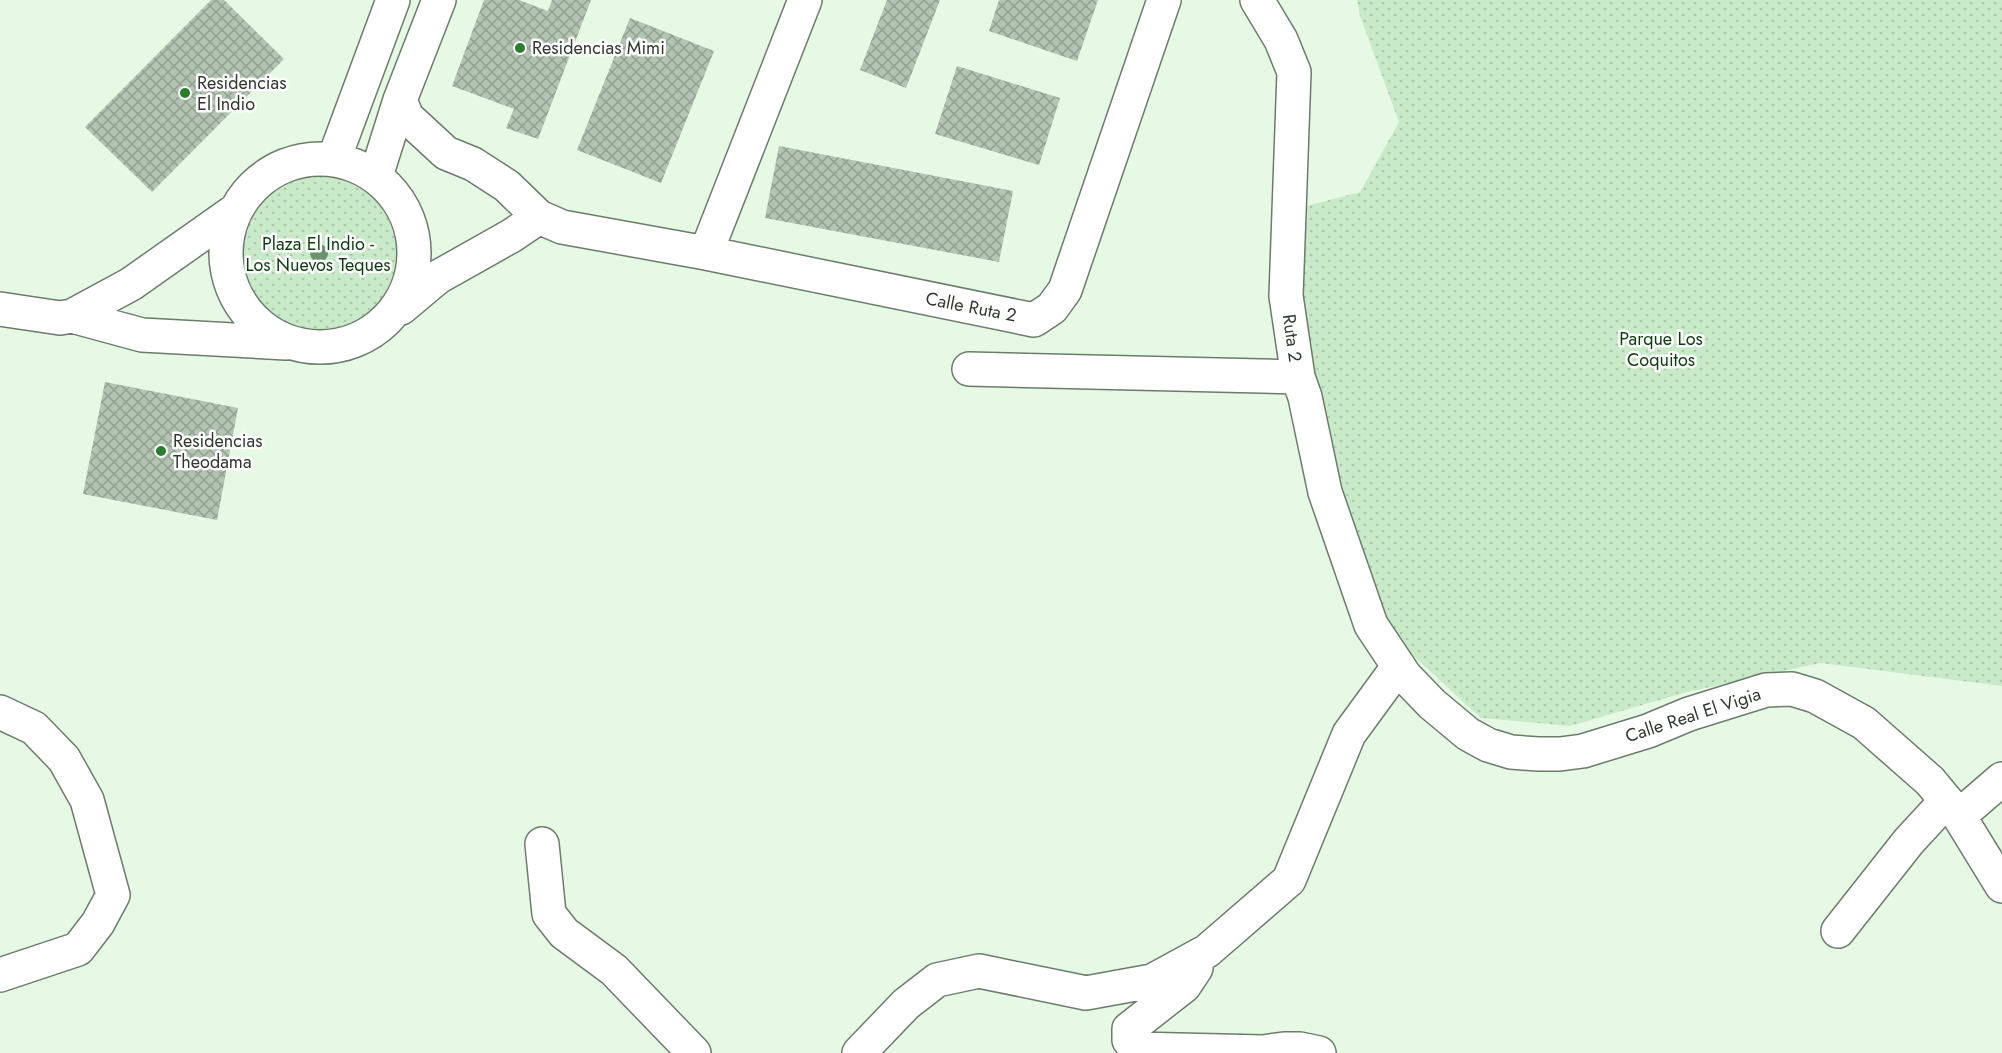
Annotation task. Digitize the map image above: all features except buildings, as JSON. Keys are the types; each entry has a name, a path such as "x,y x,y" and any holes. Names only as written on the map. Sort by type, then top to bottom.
{"street":[{"path":"334,159 393,0"},
{"path":"376,176 400,100 439,0"},
{"path":"706,253 805,0"},
{"name":"Calle Ruta 2","path":"550,222 1034,320 1052,308 1065,290 1164,0"},
{"name":"Ruta 2","path":"1257,0 1281,40 1294,72 1286,296 1298,377 1305,397 1325,492 1352,571 1371,625 1398,667"},
{"path":"400,100 407,117 446,153 473,164 507,186 550,222"},
{"path":"297,344 263,328 250,317 232,288 225,257 227,233 236,210 249,189 274,170 303,160 334,159 356,165 376,176 397,197 411,224 416,253 410,283 397,309 375,329"},
{"path":"0,309 60,318 72,316 131,284 236,210"},
{"path":"72,316 142,335 319,347 348,343 375,329 438,277 511,236 550,222"},
{"path":"969,369 1298,377"},
{"path":"859,1053 906,1004 937,980 979,971 1086,993 1152,981 1207,951 1288,880 1349,734 1398,667"},
{"name":"Calle Real El Vigia","path":"1398,667 1432,704 1468,734 1488,745 1511,752 1538,754 1583,751 1766,690 1792,689 1815,696 1864,723 1911,763 1952,808 2002,886"},
{"path":"0,712 34,728 64,759 87,800 113,895 98,923 78,949 0,975"},
{"path":"1838,931 1909,841 1952,808 2000,781"},
{"path":"542,844 549,914 564,933 614,970 694,1053"},
{"path":"1207,951 1184,986 1129,1029 1129,1040 1136,1049 1263,1052 1300,1049 1319,1053"}],"green space":[{"name":"Parque Los Coquitos","path":"1357,0 2002,0 2002,686 1820,663 1687,692 1570,726 1481,718 1384,629 1342,506 1298,334 1291,210 1360,192 1399,122 1360,16"},
{"name":"Plaza El Indio - Los Nuevos Teques","path":"320,162 376,176 392,199 404,223 408,239 407,270 396,299 376,323 354,340 344,344 300,343 273,334 251,316 242,305 228,274 226,247 229,229 249,189 273,173"}],"place":[{"name":"Residencias Mimi","path":"520,48"},
{"name":"Residencias El Indio","path":"185,93"},
{"name":"Residencias Theodama","path":"161,451"}]}
